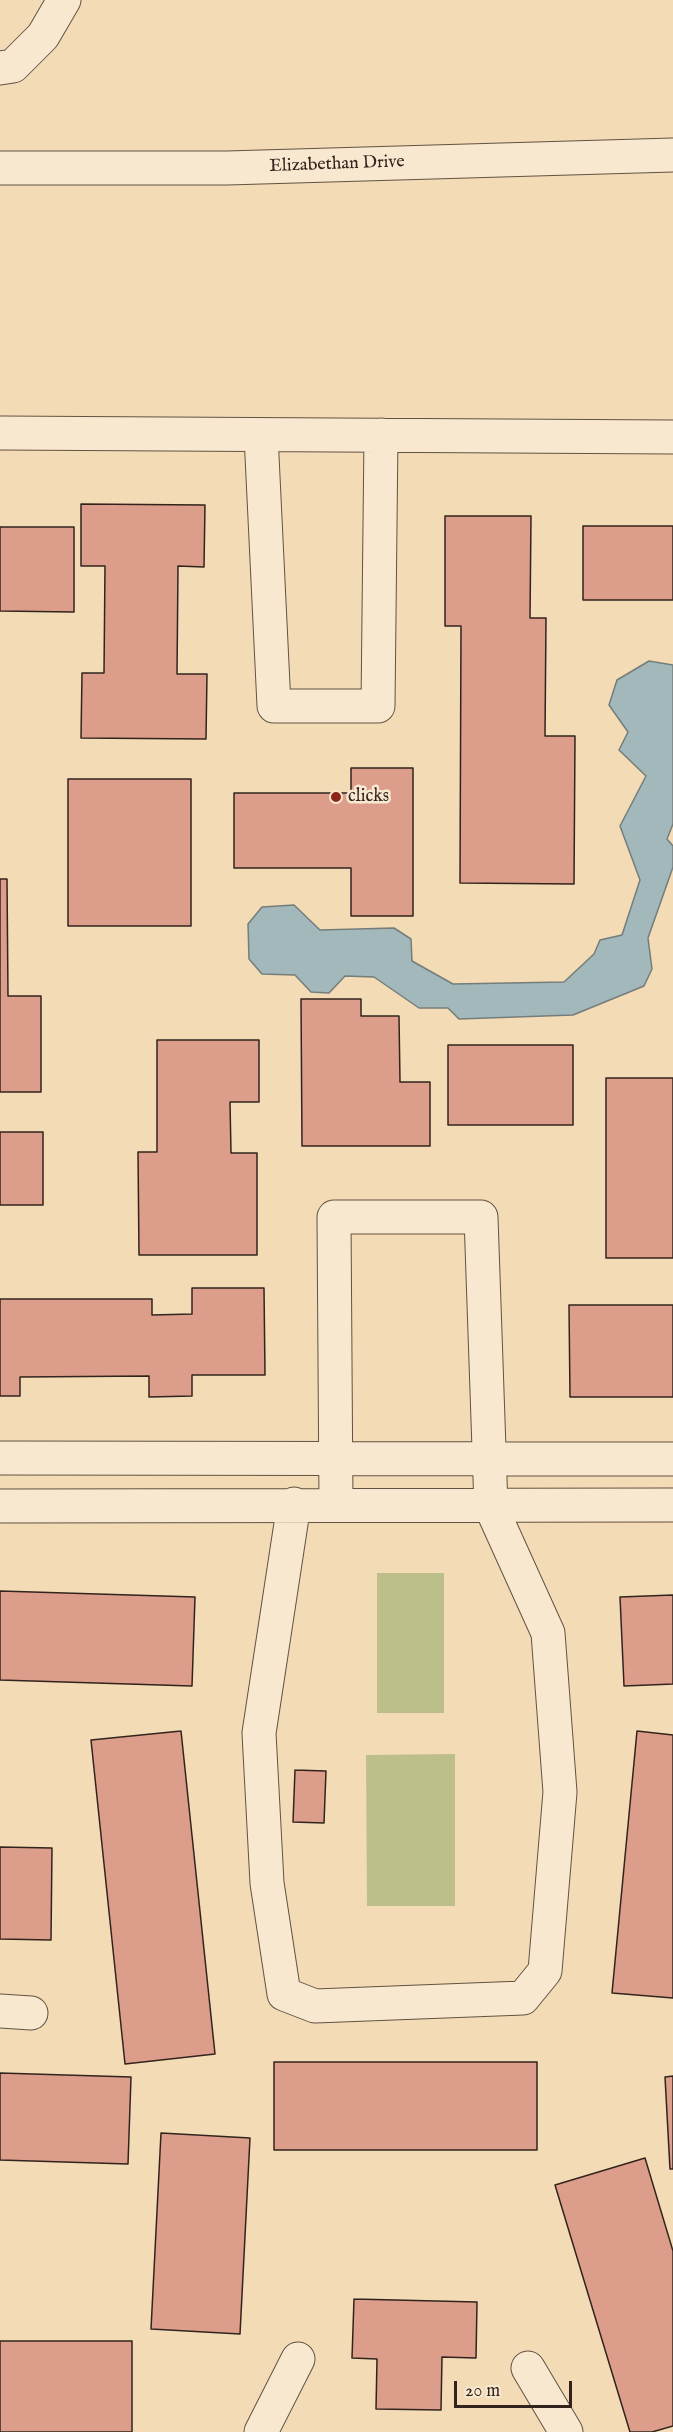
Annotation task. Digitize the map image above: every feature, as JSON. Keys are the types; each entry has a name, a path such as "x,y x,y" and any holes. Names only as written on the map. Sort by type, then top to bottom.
{"street":[{"path":"0,68 13,66 43,36 64,0"},
{"name":"Elizabethan Drive","path":"0,168 227,168 673,155"},
{"path":"0,434 673,437"},
{"path":"261,435 274,706 378,706 381,435"},
{"path":"294,1504 259,1733 267,1883 284,1994 315,2006 523,1998 545,1971 561,1792 548,1632 491,1507 481,1217 334,1217 336,1504"},
{"path":"0,1458 673,1459"},
{"path":"0,1506 673,1505"},
{"path":"261,2432 298,2359"},
{"path":"528,2368 566,2432"}],"green space":[{"path":"377,1573 444,1573 444,1713 377,1713"},
{"path":"455,1754 455,1906 367,1906 366,1755"}],"shaded area":[{"path":"649,661 673,665 673,824 667,839 673,846 673,867 648,938 652,969 644,986 573,1015 459,1019 448,1008 419,1008 374,977 345,976 329,993 311,992 295,975 262,974 249,959 248,924 262,907 294,905 320,930 394,928 411,939 412,961 453,984 564,982 594,954 600,940 622,935 640,880 620,826 646,776 619,750 628,732 609,705 617,680"}],"building":[{"path":"81,504 205,505 204,567 178,566 177,674 207,674 206,739 81,738 82,673 104,673 105,566 81,566"},
{"path":"445,516 531,516 530,618 546,618 545,736 575,736 574,884 460,883 461,626 445,626"},
{"path":"583,526 673,526 673,600 583,600"},
{"path":"0,527 74,527 74,612 0,611"},
{"path":"351,768 413,768 413,916 351,916 351,868 234,868 234,793 351,793"},
{"path":"68,779 191,779 191,926 68,926"},
{"path":"0,879 7,879 8,996 41,996 41,1092 0,1092"},
{"path":"301,999 361,999 361,1016 399,1016 400,1082 430,1082 430,1146 302,1146"},
{"path":"157,1040 259,1040 259,1102 230,1102 231,1153 257,1153 257,1255 139,1255 138,1152 157,1152"},
{"path":"448,1045 573,1045 573,1125 448,1125"},
{"path":"606,1078 673,1078 673,1258 606,1258"},
{"path":"0,1132 43,1132 43,1205 0,1205"},
{"path":"192,1288 264,1288 265,1375 192,1375 192,1396 149,1397 149,1376 20,1377 20,1396 0,1396 0,1299 152,1299 152,1315 192,1314"},
{"path":"569,1305 673,1305 673,1397 570,1397"},
{"path":"0,1591 195,1597 192,1686 0,1680"},
{"path":"673,1595 673,1684 624,1686 620,1597"},
{"path":"181,1731 215,2054 125,2064 91,1740"},
{"path":"637,1731 673,1735 673,1998 612,1993"},
{"path":"295,1770 326,1771 324,1823 293,1822"},
{"path":"0,1847 52,1848 51,1940 0,1939"},
{"path":"274,2062 537,2062 537,2150 274,2150"},
{"path":"0,2073 131,2077 128,2164 0,2160"},
{"path":"673,2076 673,2169 670,2169 665,2077"},
{"path":"161,2133 250,2138 240,2334 151,2329"},
{"path":"645,2158 673,2251 673,2426 652,2432 630,2432 555,2185"},
{"path":"354,2299 477,2302 476,2358 442,2357 441,2410 376,2409 377,2359 352,2358"},
{"path":"0,2341 132,2341 132,2432 0,2432"}],"place":[{"name":"clicks","path":"336,797"}]}
